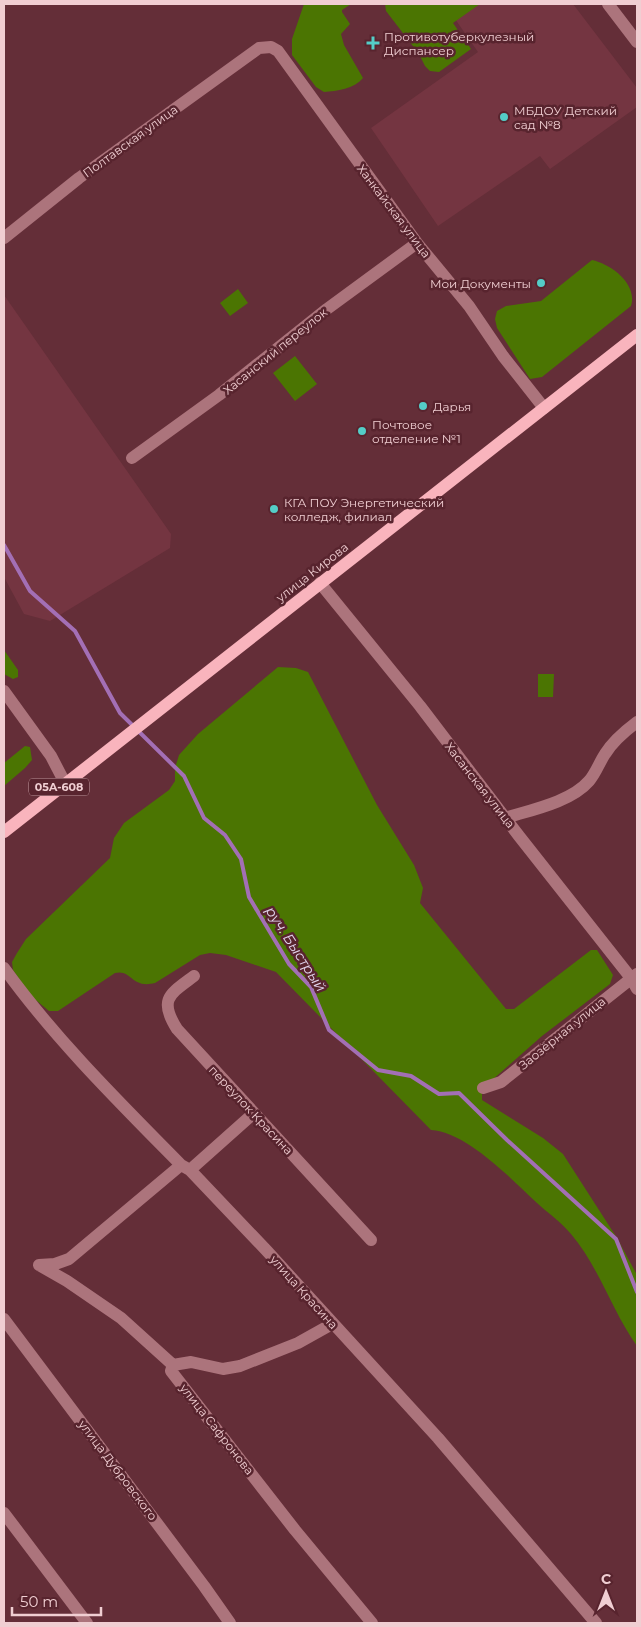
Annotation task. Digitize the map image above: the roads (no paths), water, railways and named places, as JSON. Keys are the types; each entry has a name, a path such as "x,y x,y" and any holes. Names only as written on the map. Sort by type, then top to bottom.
{"main road":[{"name":"улица Кирова","path":"4,832 637,335"}],"street":[{"path":"608,4 637,42"},
{"name":"Ханкайская улица","path":"259,48 271,47 278,51 417,243 469,306 503,356 544,408"},
{"name":"Полтавская улица","path":"4,238 79,178 259,48"},
{"name":"Хасанский переулок","path":"132,458 219,395 327,309 417,243"},
{"name":"Хасанская улица","path":"320,583 420,706 505,818 635,980"},
{"path":"4,692 51,756 65,783"},
{"path":"505,818 537,808 579,791 590,780 610,746 637,722"},
{"name":"улица Красина","path":"4,968 28,1002 108,1091 186,1167 267,1251 438,1438 596,1623"},
{"name":"переулок Красина","path":"194,976 171,994 167,1006 169,1017 177,1030 370,1240"},
{"name":"Заозёрная улица","path":"484,1088 501,1082 635,980"},
{"path":"186,1167 254,1114"},
{"name":"улица Сафронова","path":"186,1167 69,1259 55,1264 39,1265 67,1281 121,1318 173,1365 171,1371 295,1530 372,1623"},
{"name":"улица Дубровского","path":"4,1319 230,1623"},
{"path":"173,1365 191,1362 223,1369 240,1366 298,1343 332,1324"},
{"path":"4,1513 87,1623"}],"waterway":[{"name":"руч. Быстрый","path":"4,545 30,591 75,631 120,713 184,776 204,818 225,835 241,859 249,897 289,964 311,987 329,1030 378,1070 411,1076 439,1094 459,1093 507,1140 616,1239 637,1292"}],"place":[{"name":"Противотуберкулезный Диспансер","path":"373,43"},
{"name":"МБДОУ Детский сад №8","path":"504,117"},
{"name":"Мои Документы","path":"541,283"},
{"name":"Дарья","path":"423,406"},
{"name":"Почтовое отделение №1","path":"362,431"},
{"name":"КГА ПОУ Энергетический колледж, филиал","path":"274,509"}]}
